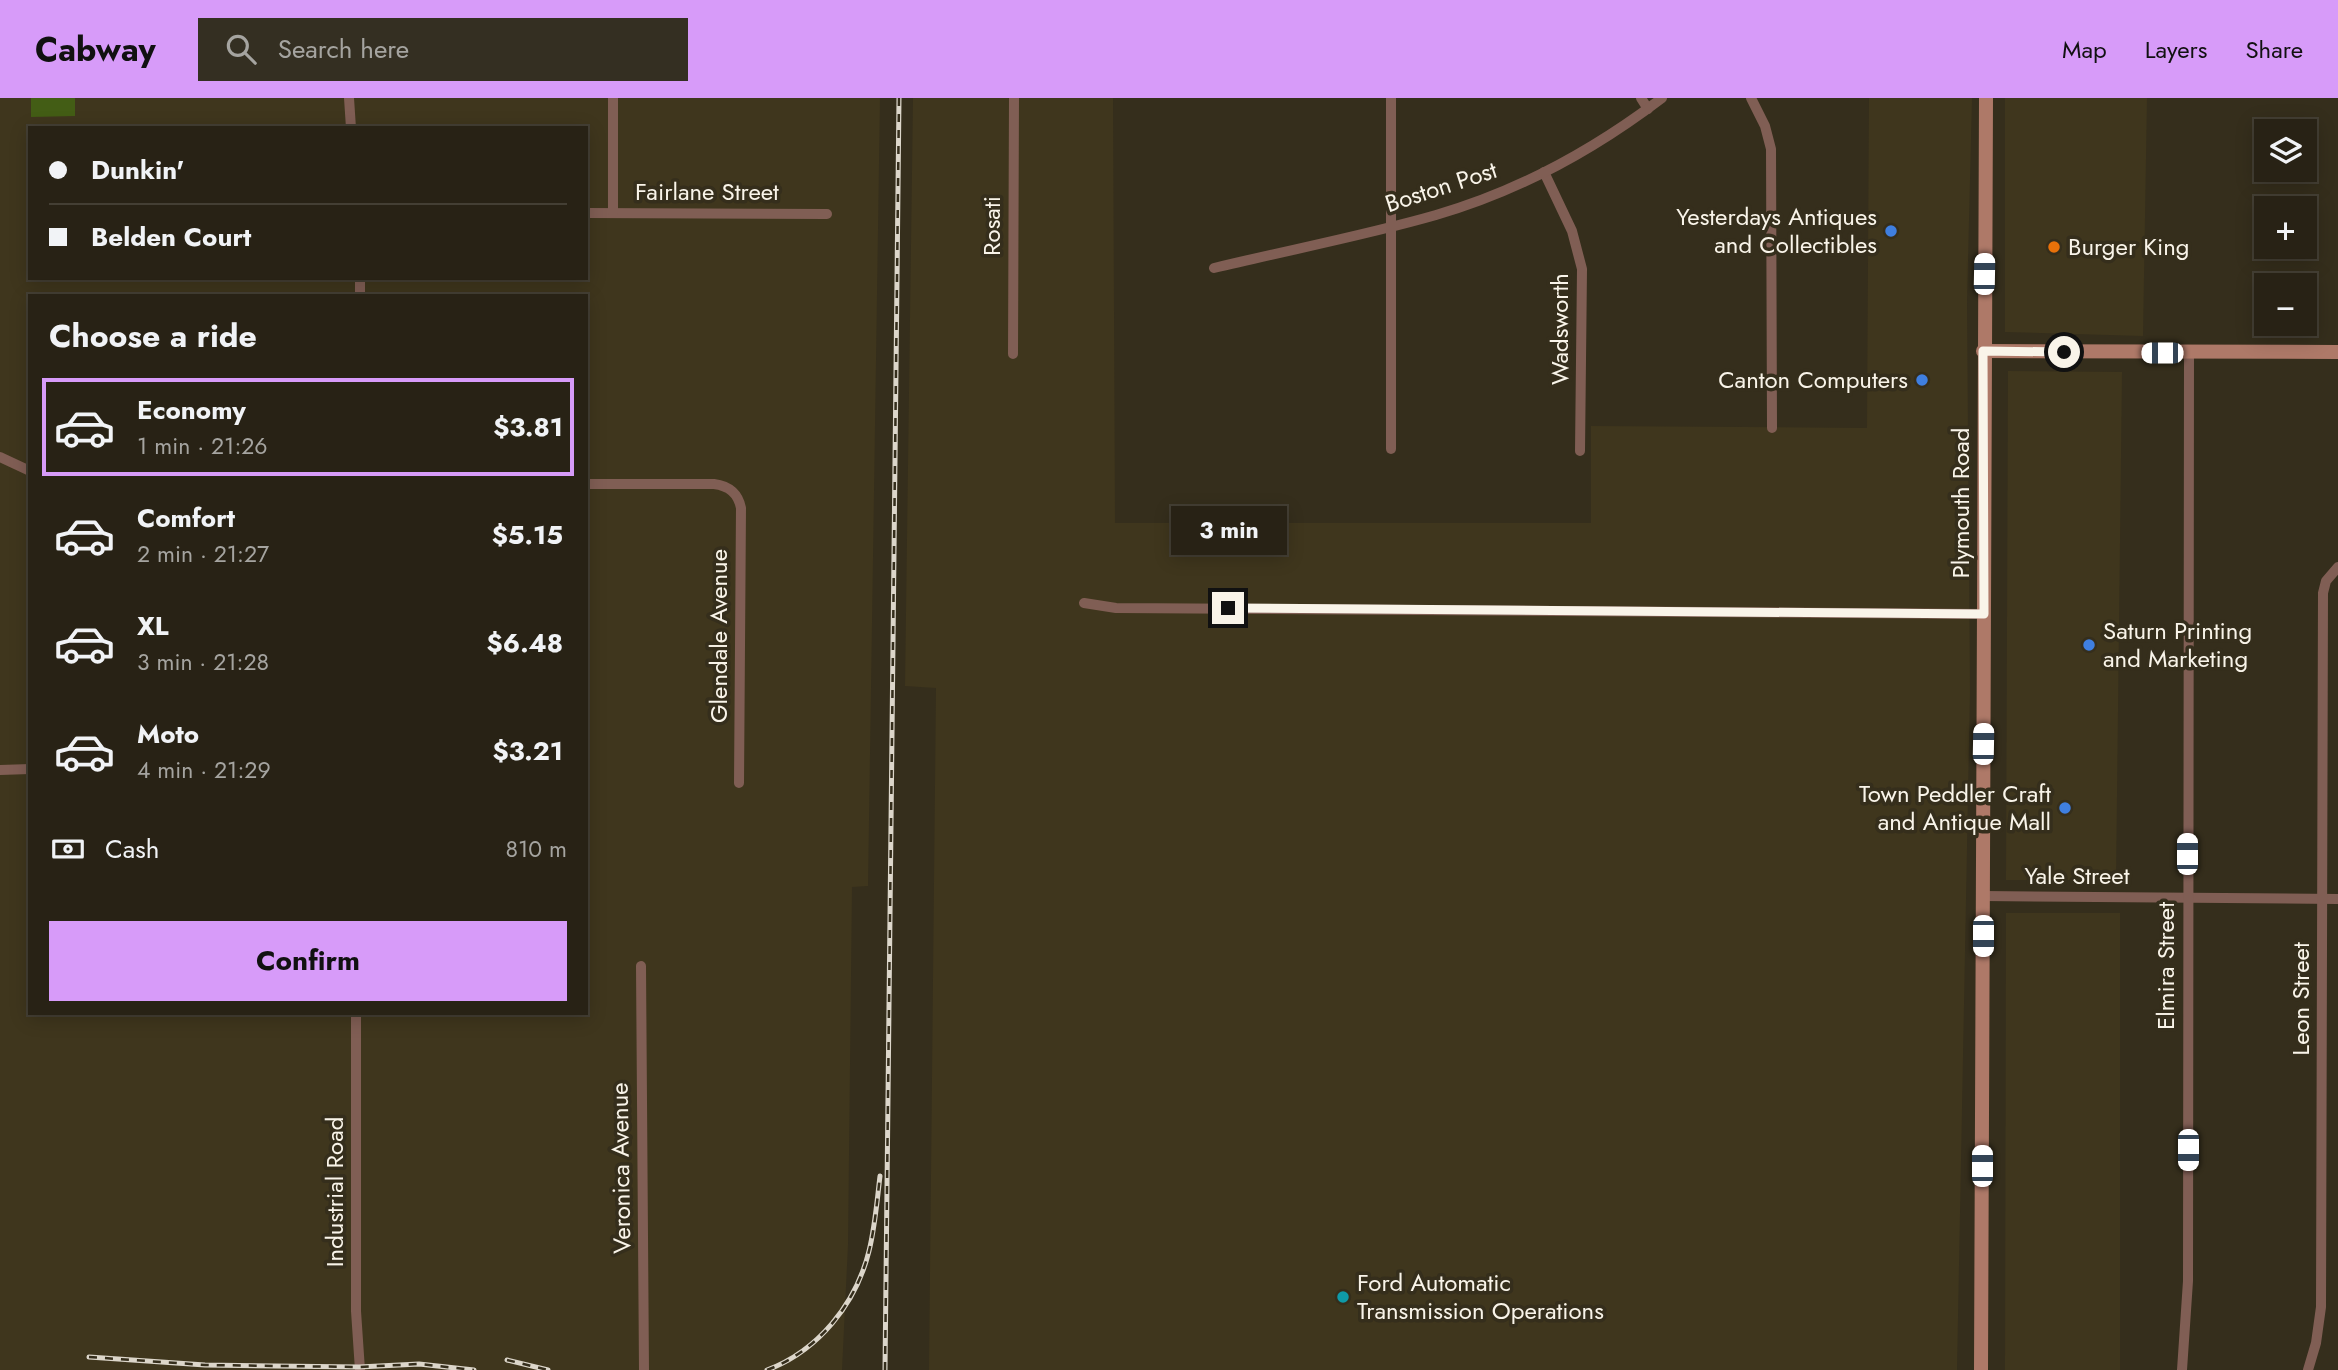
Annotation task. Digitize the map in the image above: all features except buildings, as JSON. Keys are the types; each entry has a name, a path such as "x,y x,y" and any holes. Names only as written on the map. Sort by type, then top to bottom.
{"main road":[{"name":"Plymouth Road","path":"1981,1370 1986,98"},
{"path":"1983,351 2338,352"}],"street":[{"path":"349,98 351,126"},
{"path":"613,98 613,213"},
{"name":"Rosati","path":"1013,354 1014,98"},
{"path":"1391,98 1391,449"},
{"path":"1641,98 1648,108"},
{"name":"Boston Post","path":"1213,268 1437,215 1544,172 1584,151 1662,98"},
{"path":"1751,98 1765,126 1771,149 1772,428"},
{"name":"Wadsworth","path":"1544,172 1572,231 1582,269 1580,451"},
{"name":"Fairlane Street","path":"588,213 827,214"},
{"name":"Elmira Street","path":"2182,1370 2188,1281 2189,352"},
{"path":"0,457 28,470"},
{"name":"Glendale Avenue","path":"588,484 714,484 723,485 734,492 741,508 739,783"},
{"name":"Leon Street","path":"2308,1370 2322,1307 2324,587 2338,567"},
{"path":"1084,603 1116,607 1984,614"},
{"path":"0,770 28,769"},
{"name":"Yale Street","path":"1983,896 2338,899"},
{"name":"Veronica Avenue","path":"641,966 644,1370"},
{"name":"Industrial Road","path":"356,1015 356,1311 360,1370"}],"shaded area":[{"path":"0,98 880,98 868,886 852,887 848,1245 842,1370 0,1370"},
{"path":"913,98 1113,98 1115,523 1591,523 1591,426 1867,428 1869,98 1972,98 1967,302 1970,691 1957,1370 929,1370 936,688 905,686"},
{"path":"2005,98 2147,98 2143,336 2005,332"},
{"path":"2008,371 2122,372 2116,880 2006,880"},
{"path":"2006,913 2120,913 2120,1370 2005,1370"}],"green space":[{"path":"31,98 75,98 75,116 31,117"}],"railway":[{"path":"885,1370 899,98"},
{"path":"767,1370 803,1351 818,1338 832,1323 855,1289 871,1242 880,1176"},
{"path":"89,1357 205,1365 359,1367 419,1364 474,1370"},
{"path":"507,1360 548,1370"}],"place":[{"name":"Yesterdays Antiques and Collectibles","path":"1891,231"},
{"name":"Burger King","path":"2054,247"},
{"name":"Canton Computers","path":"1922,380"},
{"name":"Saturn Printing and Marketing","path":"2089,645"},
{"name":"Town Peddler Craft and Antique Mall","path":"2065,808"},
{"name":"Ford Automatic Transmission Operations","path":"1343,1297"}],"route":[{"path":"1228,608 1984,614 1983,351 2064,352"}]}
